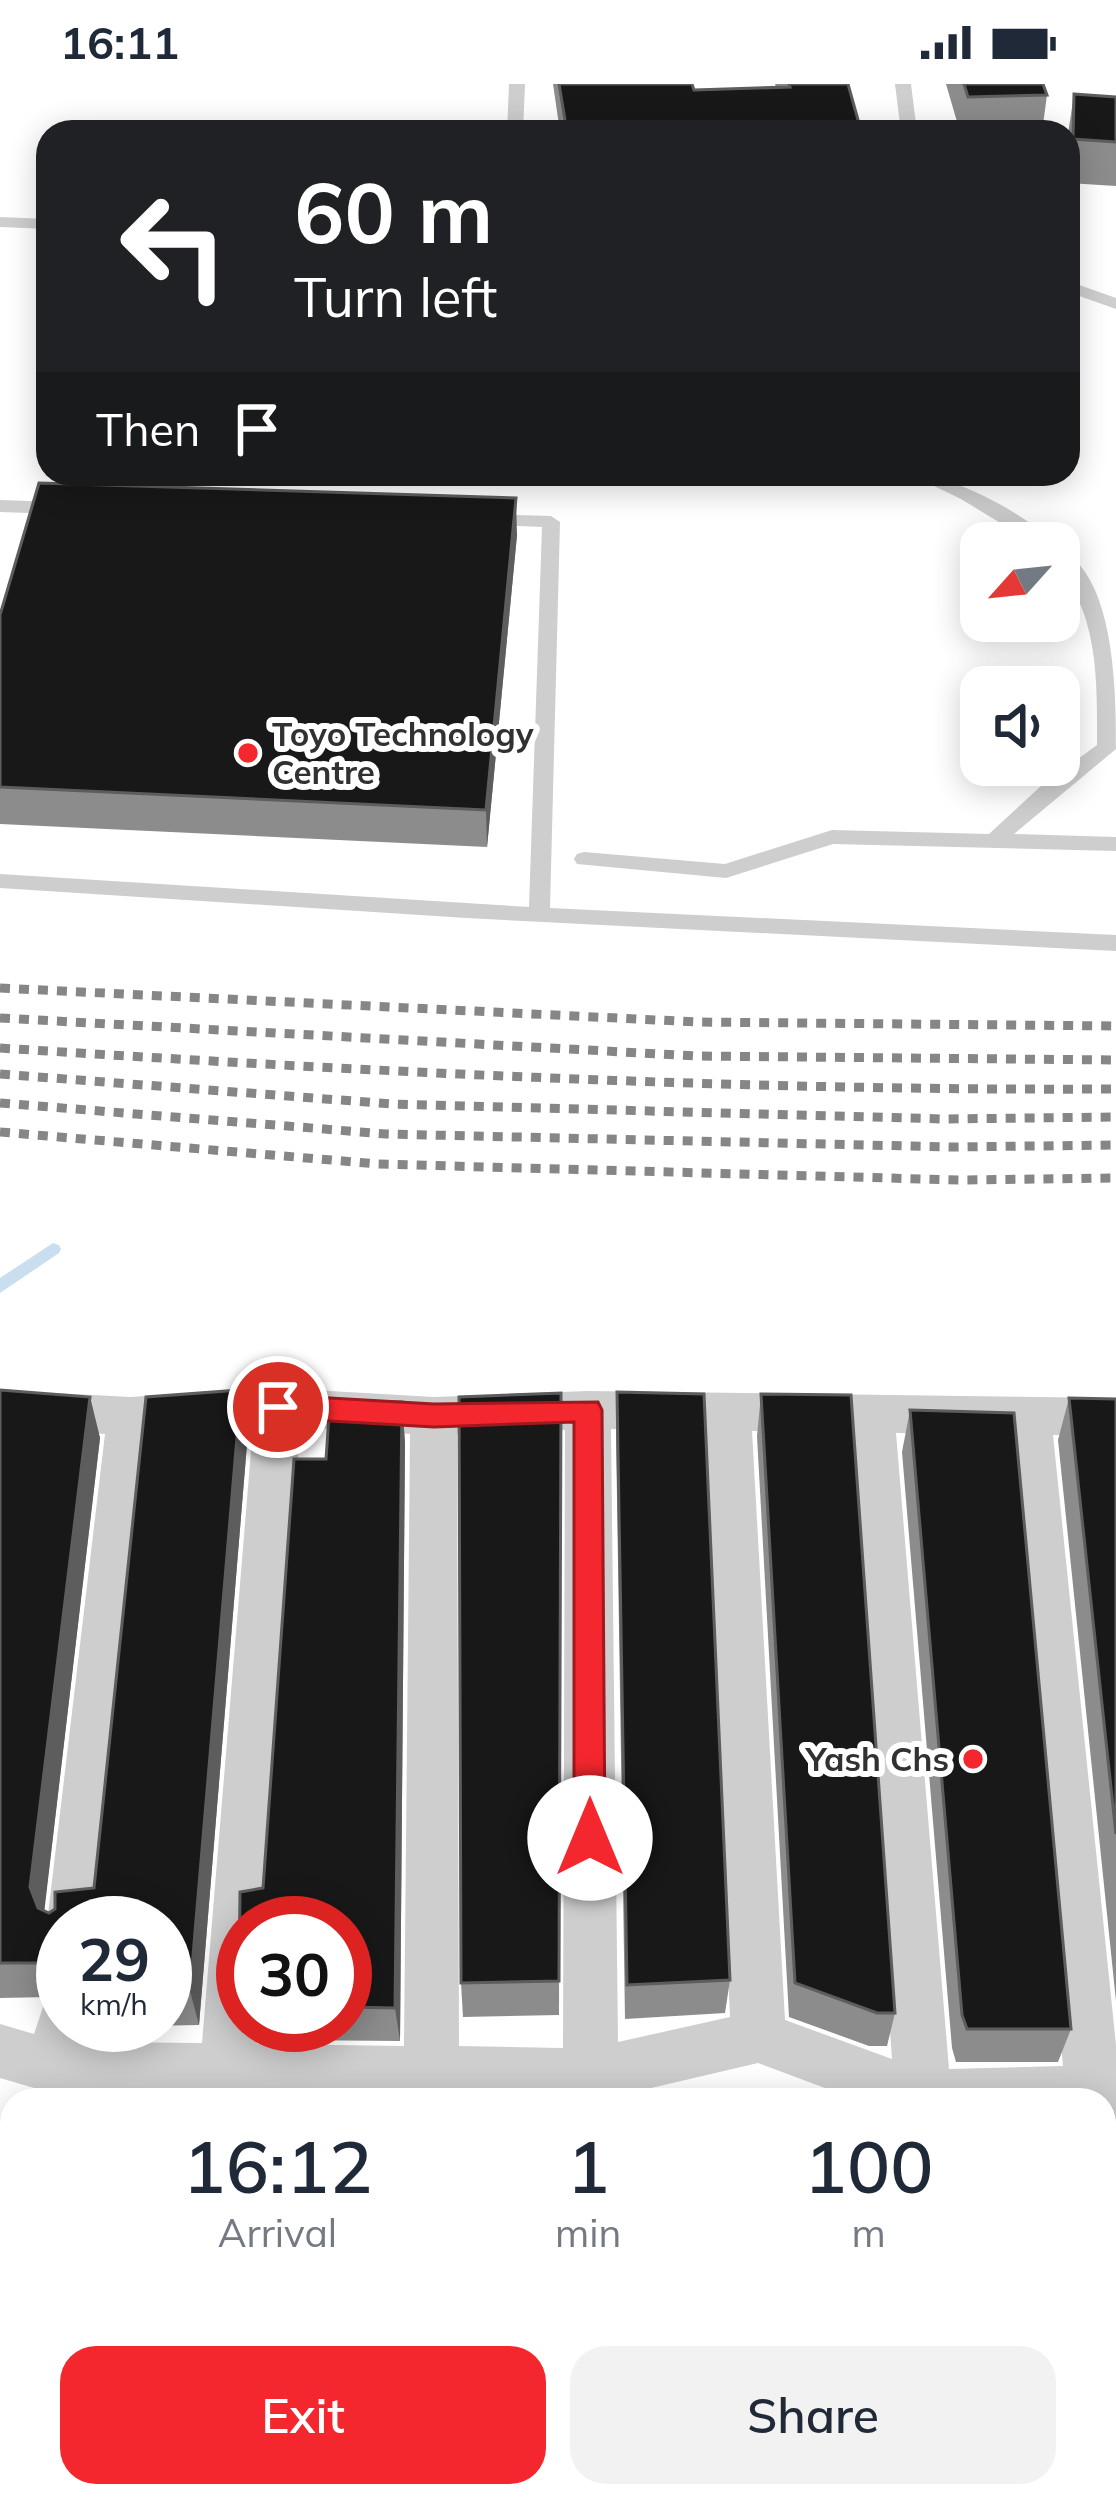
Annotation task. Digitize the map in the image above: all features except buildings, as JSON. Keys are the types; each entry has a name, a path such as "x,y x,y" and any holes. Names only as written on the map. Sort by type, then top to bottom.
{"street":[{"path":"228,2068 278,1407"},
{"path":"0,1409 130,1416 278,1407 434,1415 588,1410 1116,1417"},
{"path":"588,1410 591,2075"},
{"path":"728,1414 758,2037"},
{"path":"1028,1414 1104,2088"},
{"path":"430,2073 434,1415"},
{"path":"871,1415 922,2088"},
{"path":"77,1896 130,1416"},
{"path":"107,2052 228,2068 591,2075 758,2037 898,2088"},
{"path":"0,2051 36,2048"}],"lane":[{"path":"515,120 517,84"},
{"path":"903,84 908,120"},
{"path":"0,222 36,224"},
{"path":"1080,290 1116,304"},
{"path":"946,486 1011,522"},
{"path":"0,506 72,508"},
{"path":"455,519 551,522 539,914"},
{"path":"994,841 1048,791 1107,747 1096,617 1080,585"},
{"path":"584,859 726,871 751,866 789,847 832,837 1116,844"},
{"path":"0,881 1116,943"}],"waterway":[{"path":"0,1287 53,1249"}],"railway":[{"path":"0,988 698,1022 1116,1026"},
{"path":"0,1018 697,1056 1116,1060"},
{"path":"0,1048 558,1078 1116,1089"},
{"path":"0,1074 392,1104 944,1119 1116,1117"},
{"path":"0,1103 386,1134 952,1147 1116,1145"},
{"path":"0,1132 378,1164 960,1180 1116,1178"}],"place":[{"name":"Toyo Technology Centre","path":"248,753"},
{"name":"Yash Chs","path":"973,1759"}],"route":[{"path":"278,1407 434,1415 588,1410 590,1838"}]}
